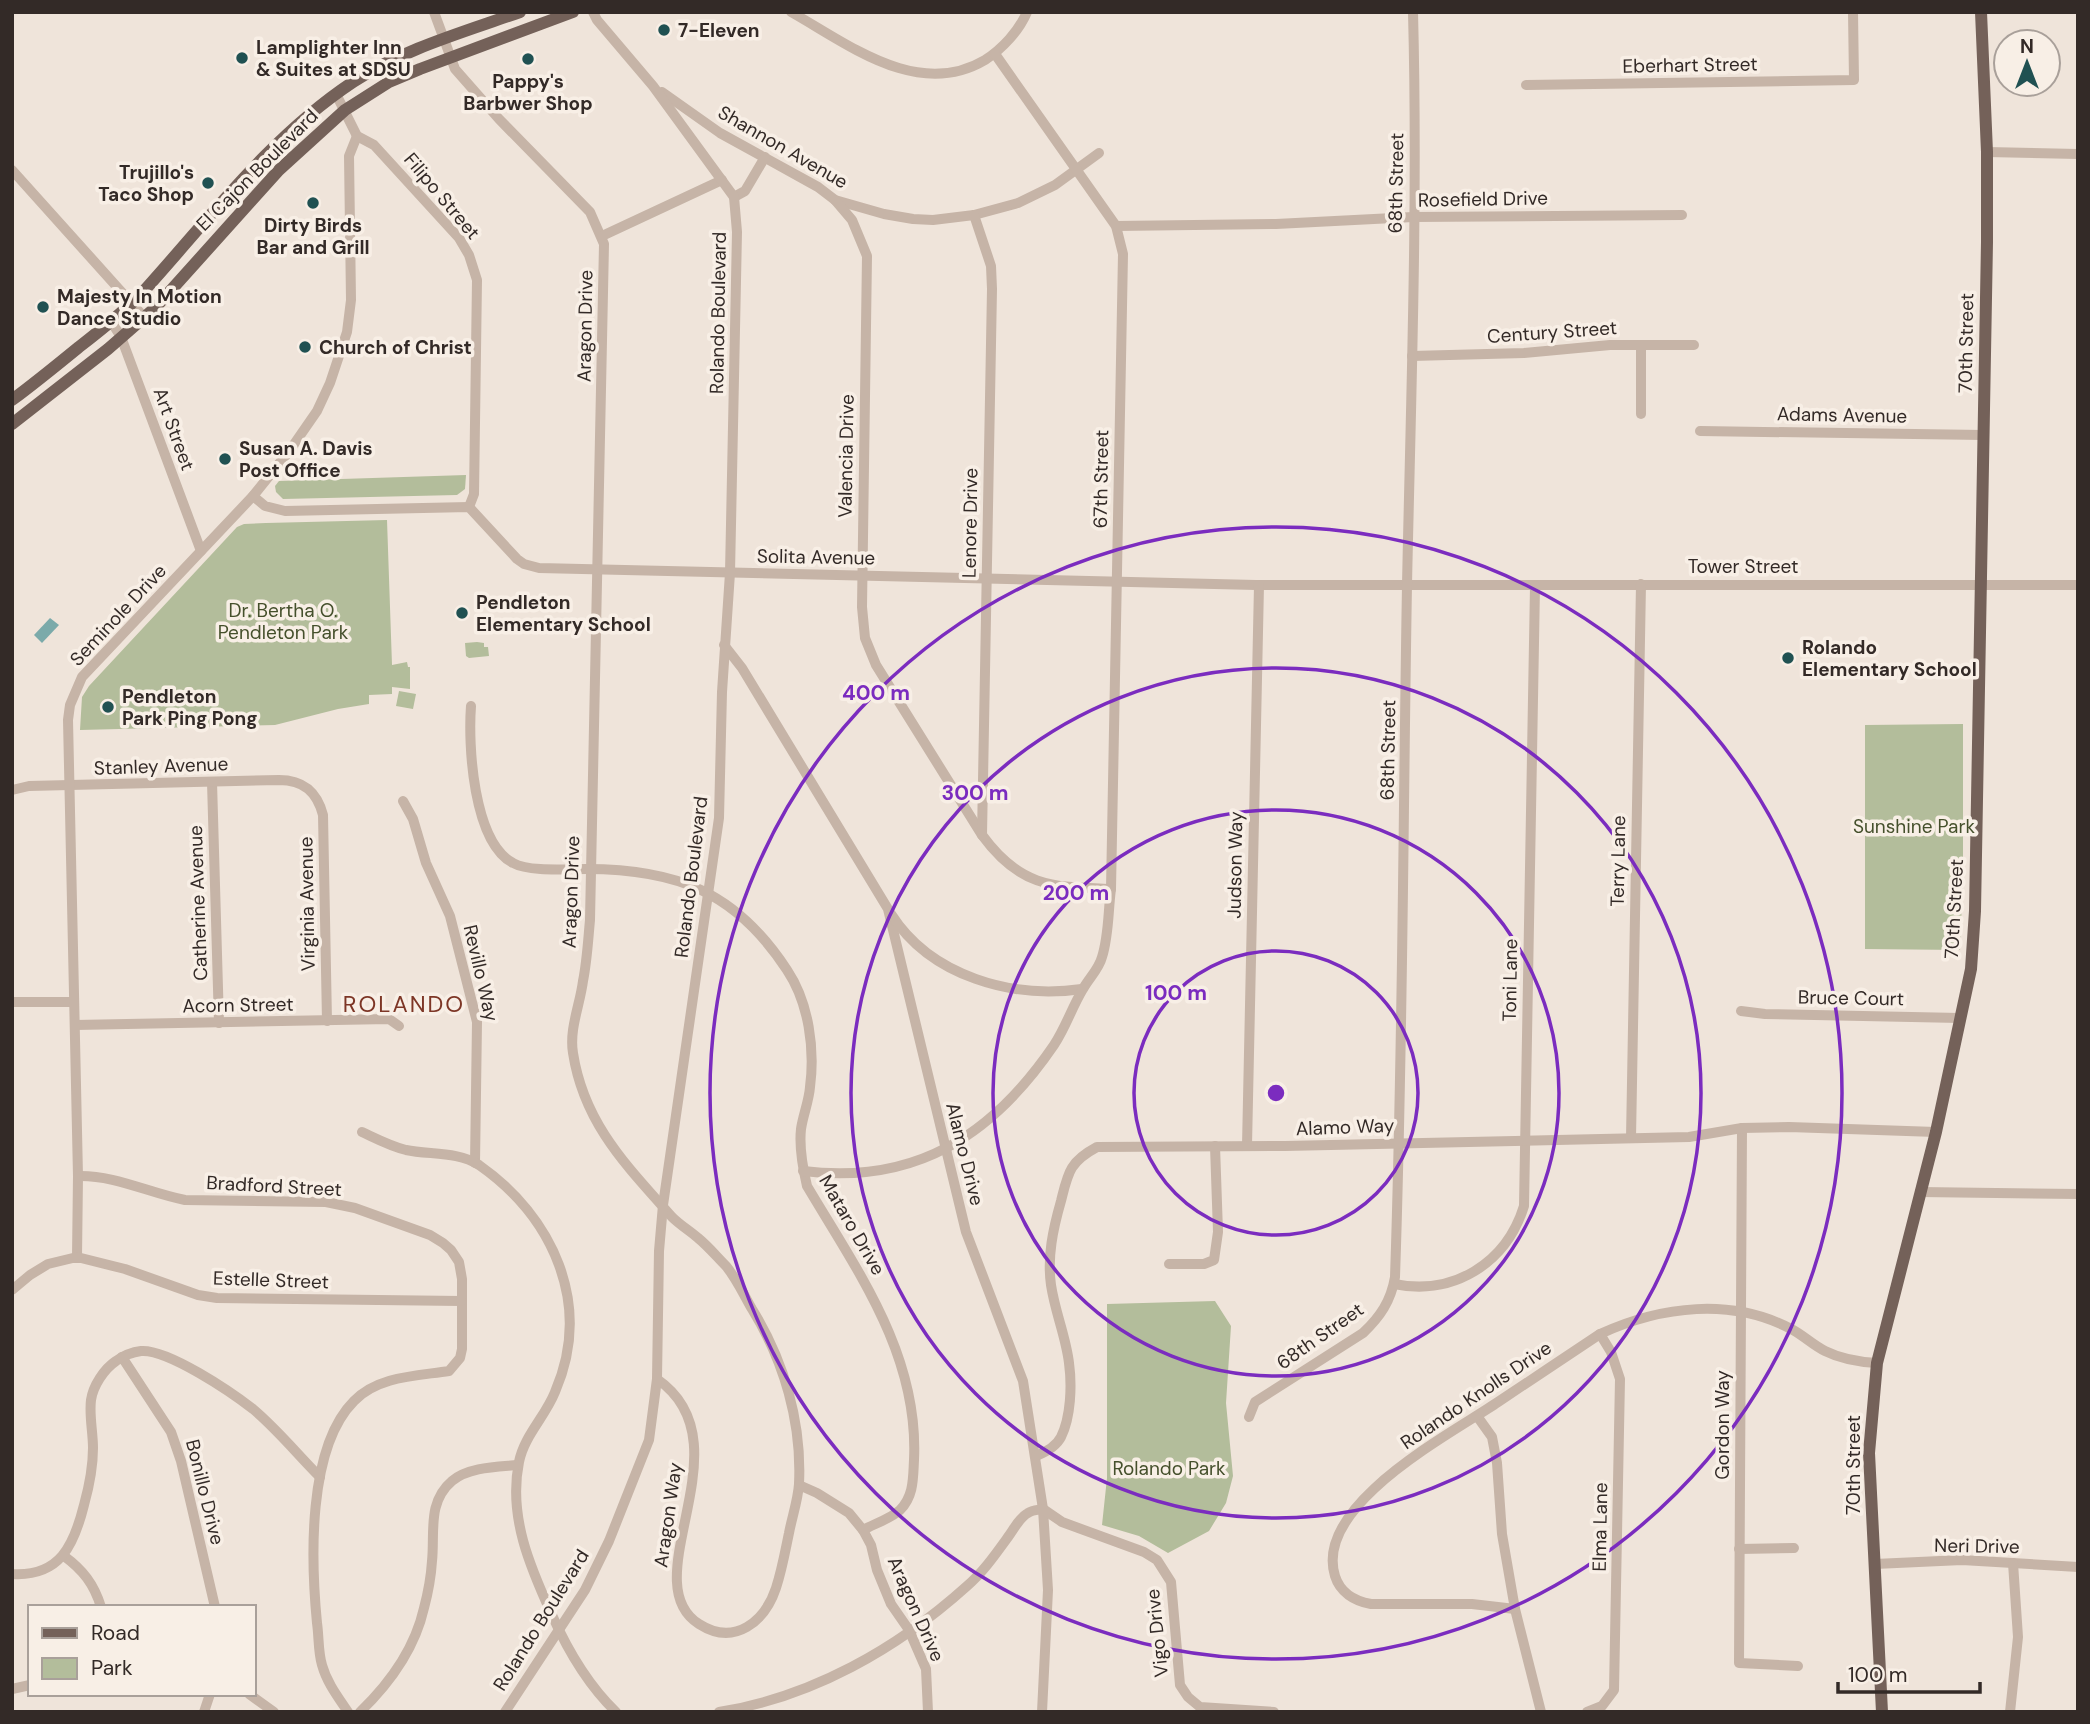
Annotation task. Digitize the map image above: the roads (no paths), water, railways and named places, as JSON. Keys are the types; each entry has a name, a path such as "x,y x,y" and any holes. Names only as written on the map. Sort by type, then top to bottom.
{"main road":[{"name":"El Cajon Boulevard","path":"13,399 111,321 264,157 336,94 388,62 520,12"},
{"name":"El Cajon Boulevard","path":"12,424 145,317 279,170 345,110 389,82 450,56 573,12"},
{"name":"70th Street","path":"1882,1712 1869,1453 1877,1363 1936,1132 1971,969 1975,911 1987,152 1981,12"}],"street":[{"name":"Aragon Drive","path":"433,12 456,69 492,112 590,212 604,244 590,920 583,982 572,1032 572,1052 583,1092 607,1141 633,1175 673,1218 701,1241 728,1269 767,1332 790,1391 797,1436 799,1485 849,1513 863,1530 871,1545 877,1570 891,1604 909,1630 926,1669 928,1712"},
{"path":"593,12 653,86 734,197 745,191 765,157"},
{"path":"791,12 880,61 911,72 938,75 962,70 995,54 1022,25 1027,12"},
{"name":"68th Street","path":"1249,1418 1255,1402 1371,1325 1390,1297 1394,1284 1399,1143 1412,355 1413,12"},
{"name":"Eberhart Street","path":"1526,85 1854,80 1853,12"},
{"name":"67th Street","path":"803,1171 852,1174 921,1161 945,1149 989,1118 1031,1077 1055,1044 1082,989 1101,961 1107,935 1111,889 1123,254 1116,226 995,54"},
{"name":"Shannon Avenue","path":"653,86 720,133 818,187 835,200 913,219 933,220 1004,208 1032,197 1098,153"},
{"name":"Filipo Street","path":"336,94 357,136 374,145 458,238 469,255 477,280 474,494 469,507"},
{"name":"Seminole Drive","path":"78,1257 68,720 70,705 82,677 253,496 317,411 348,332 351,300 349,156 357,136"},
{"path":"1987,152 2078,154"},
{"path":"12,170 145,317"},
{"path":"601,236 722,180"},
{"name":"Rolando Boulevard","path":"505,1712 585,1590 609,1541 649,1440 657,1378 663,1205 719,818 724,645 730,573 737,232 734,197"},
{"name":"Valencia Drive","path":"835,200 852,220 867,256 861,575 865,638 876,665 998,857 1020,874 1058,888 1111,889"},
{"name":"Lenore Drive","path":"974,215 991,265 992,289 982,835"},
{"name":"Rosefield Drive","path":"1116,226 1276,224 1413,218 1682,215"},
{"name":"Art Street","path":"111,321 121,337 201,551"},
{"name":"Century Street","path":"1412,355 1524,354 1610,345 1694,345"},
{"path":"1641,345 1641,414"},
{"path":"13,399 27,414"},
{"name":"Adams Avenue","path":"1700,431 1983,435"},
{"path":"253,496 265,506 285,512 469,507"},
{"name":"Solita Avenue","path":"469,507 524,564 539,568 1407,587"},
{"name":"Tower Street","path":"1407,587 1641,584 2078,585"},
{"name":"Terry Lane","path":"1631,1138 1641,584"},
{"name":"Judson Way","path":"1247,1146 1259,585"},
{"name":"Toni Lane","path":"1394,1284 1429,1287 1453,1282 1485,1266 1502,1250 1516,1229 1524,1206 1535,586"},
{"name":"Alamo Drive","path":"724,645 741,668 888,909 966,1233 1023,1381 1043,1508 1048,1590 1042,1712"},
{"name":"Mataro Drive","path":"471,706 471,767 479,803 490,837 508,860 522,867 650,873 682,881 708,892 745,919 766,940 788,971 801,1000 809,1031 812,1061 810,1092 801,1131 803,1171 807,1186 870,1292 893,1339 906,1382 914,1446 911,1494 899,1511 863,1530"},
{"name":"Stanley Avenue","path":"12,790 29,786 285,780 297,782 310,789"},
{"name":"Catherine Avenue","path":"212,782 219,1023"},
{"name":"Virginia Avenue","path":"310,789 323,816 327,1021"},
{"name":"Revillo Way","path":"403,801 413,819 426,863 450,916 477,1022 475,1163"},
{"path":"888,909 905,931 930,954 974,978 1021,991 1082,989"},
{"path":"12,1002 74,1002"},
{"name":"Bruce Court","path":"1741,1011 1765,1014 1960,1017"},
{"name":"Acorn Street","path":"75,1025 389,1019 399,1027"},
{"name":"Alamo Way","path":"1036,1456 1049,1451 1060,1438 1069,1400 1070,1367 1051,1285 1050,1249 1053,1229 1069,1168 1081,1155 1097,1147 1689,1137 1742,1128 1789,1126 1936,1132"},
{"name":"Gordon Way","path":"1742,1128 1739,1663 1798,1666"},
{"path":"362,1132 407,1150 457,1157 475,1163 509,1190 540,1225 557,1259 567,1296 568,1344 561,1375 550,1404 523,1443 518,1465 517,1498 522,1535 531,1569 559,1632 585,1677 616,1712"},
{"path":"1169,1264 1203,1264 1214,1261 1219,1232 1215,1146"},
{"name":"Bradford Street","path":"78,1176 121,1181 164,1196 185,1200 326,1202 355,1208 430,1236 452,1250 462,1279 461,1301"},
{"path":"1920,1192 2078,1194"},
{"path":"13,1291 39,1269 57,1261 78,1257"},
{"name":"Estelle Street","path":"78,1257 125,1269 198,1295 218,1298 461,1301"},
{"path":"348,1712 327,1681 321,1662 314,1589 314,1538 320,1477 334,1432 352,1402 383,1382 449,1371 456,1364 462,1349 461,1301"},
{"name":"Rolando Knolls Drive","path":"1515,1609 1472,1604 1365,1603 1353,1598 1344,1591 1334,1574 1333,1561 1344,1525 1356,1507 1398,1467 1600,1334 1634,1320 1675,1311 1740,1311 1788,1328 1834,1355 1877,1363"},
{"name":"Elma Lane","path":"1587,1712 1602,1706 1614,1690 1620,1379 1611,1352 1600,1334"},
{"path":"12,1574 42,1570 64,1556 78,1532 90,1484 93,1450 91,1399 97,1383 110,1365 122,1357 140,1351 186,1365 219,1384 255,1411 320,1477"},
{"name":"Bonillo Drive","path":"122,1357 171,1432 181,1461 215,1605"},
{"name":"Aragon Way","path":"657,1378 679,1400 688,1417 695,1446 695,1472 677,1569 676,1592 682,1606 698,1623 720,1631 737,1630 753,1624 765,1612 781,1574 799,1485"},
{"path":"1477,1416 1492,1437 1497,1464 1502,1534 1515,1609 1541,1712"},
{"path":"360,1712 391,1677 407,1651 424,1611 433,1560 433,1520 438,1499 443,1491 453,1480 468,1473 518,1465"},
{"path":"719,1712 769,1702 812,1686 872,1657 926,1619 968,1584 986,1566 1021,1518 1029,1512 1043,1508"},
{"name":"Vigo Drive","path":"1043,1508 1062,1522 1144,1552 1157,1560 1171,1582 1180,1685 1194,1703 1200,1707 1274,1712"},
{"path":"1739,1549 1794,1548"},
{"path":"64,1556 89,1578 100,1605"},
{"name":"Neri Drive","path":"1875,1564 1962,1560 2078,1567"},
{"path":"2010,1712 2018,1637 2013,1563"},
{"path":"252,1696 274,1712"}],"water":[{"path":"50,618 59,625 42,643 34,635"}],"place":[{"name":"7-Eleven","path":"664,30"},
{"name":"Lamplighter Inn & Suites at SDSU","path":"242,58"},
{"name":"Pappy's Barbwer Shop","path":"528,59"},
{"name":"Trujillo's Taco Shop","path":"208,183"},
{"name":"Dirty Birds Bar and Grill","path":"313,203"},
{"name":"Majesty In Motion Dance Studio","path":"43,307"},
{"name":"Church of Christ","path":"305,347"},
{"name":"Susan A. Davis Post Office","path":"225,459"},
{"name":"Pendleton Elementary School","path":"462,613"},
{"name":"Rolando Elementary School","path":"1788,658"},
{"name":"Pendleton Park Ping Pong","path":"108,707"}],"district":[{"name":"ROLANDO","path":"404,1004"}],"park label":[{"name":"Dr. Bertha O. Pendleton Park","path":"283,621"},
{"name":"Sunshine Park","path":"1914,826"},
{"name":"Rolando Park","path":"1169,1468"}]}
